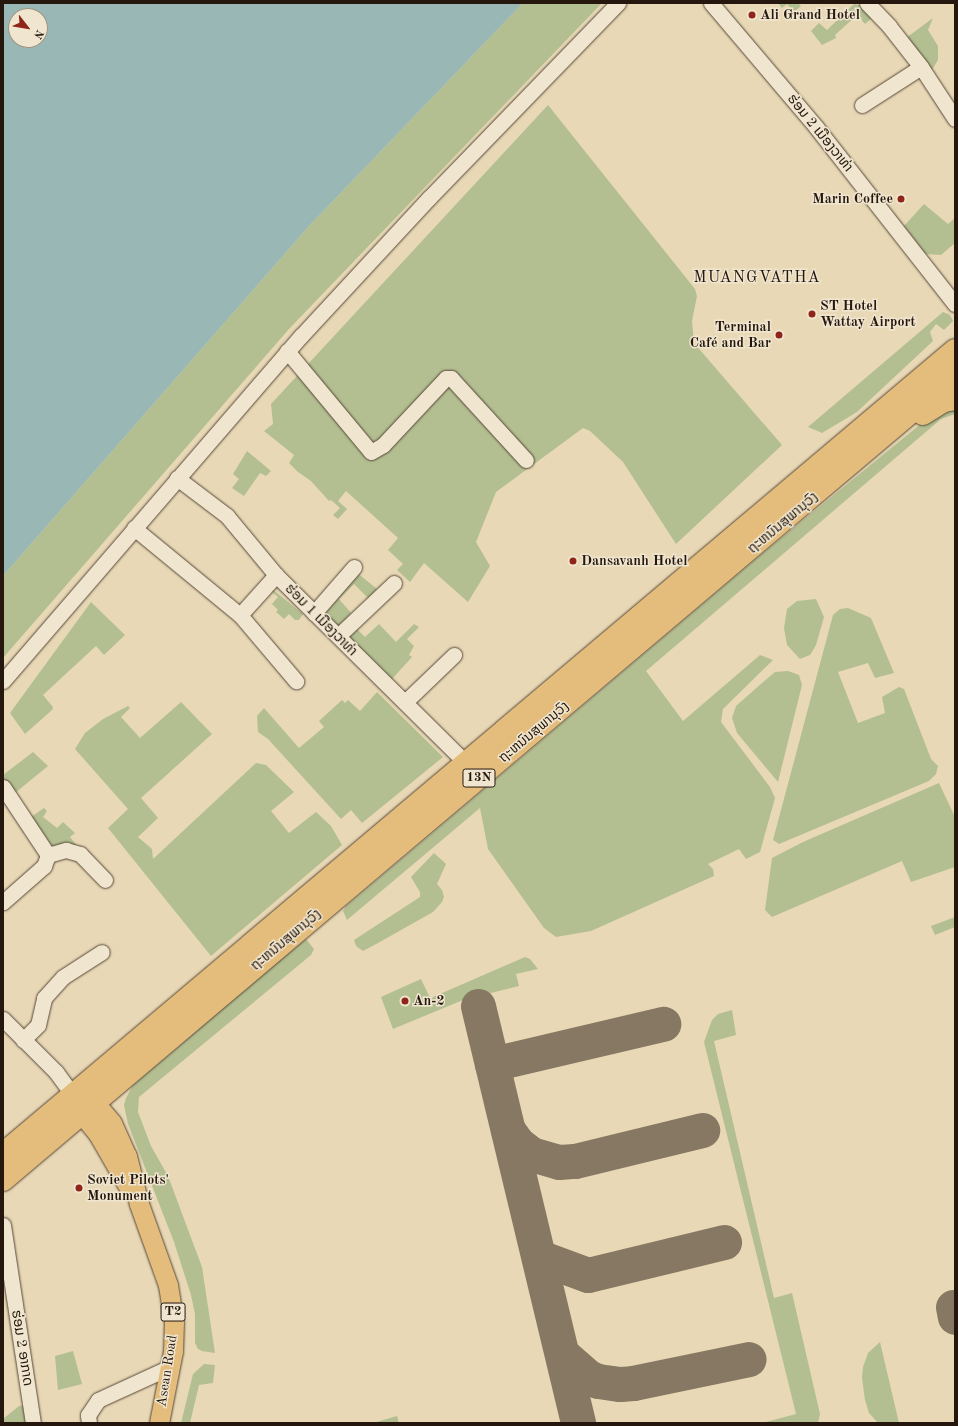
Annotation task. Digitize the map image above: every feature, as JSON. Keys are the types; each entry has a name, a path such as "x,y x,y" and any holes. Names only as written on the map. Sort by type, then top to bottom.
{"highway":[{"name":"ຖະຫນົນສຸພານຸວົງ","path":"3,1180 80,1099 466,763 955,350"},
{"name":"ຖະຫນົນສຸພານຸວົງ","path":"3,1154 80,1099 825,487 955,375"},
{"path":"825,487 845,477 916,418 944,401 955,399"}],"main road":[{"name":"Asean Road","path":"80,1099 138,1204 168,1285 174,1322 170,1367 158,1423"}],"street":[{"path":"3,681 287,351 429,198 618,3"},
{"name":"ຮ່ອມ 2 ເມືອງວາທ່າ","path":"711,3 816,127 955,304"},
{"path":"867,3 889,26 921,67 955,119"},
{"path":"862,105 921,67"},
{"path":"287,351 365,448 371,452 383,444 446,378 451,378 526,460"},
{"name":"ຮ່ອມ 1 ເມືອງວາທ່າ","path":"177,478 227,516 276,575 466,763"},
{"path":"134,528 240,615 296,681"},
{"path":"314,613 354,567"},
{"path":"240,615 276,575"},
{"path":"338,636 394,583"},
{"path":"405,702 454,655"},
{"path":"3,787 48,855"},
{"path":"48,855 66,850 80,854 105,880"},
{"path":"3,902 44,866 48,855"},
{"path":"23,1040 38,1025 44,998 63,978 102,952"},
{"path":"3,1019 56,1072 80,1099"},
{"name":"ຮ່ອມ 2 ອາກາດ","path":"3,1225 33,1423"},
{"path":"88,1423 88,1415 98,1400 170,1367"}],"green space":[{"path":"523,3 602,3 289,329 3,658 3,576 310,225"},
{"path":"778,3 798,3 801,6 794,12 787,4 782,8"},
{"path":"854,4 862,6 872,18 865,24 857,15 835,35 836,38 822,45 811,31 819,23 827,30"},
{"path":"933,18 928,30 938,46 938,60 932,70 906,38"},
{"path":"548,105 695,289 697,296 692,321 694,343 782,445 676,544 623,462 590,431 583,428 496,492 476,542 490,566 468,602 424,563 410,582 397,570 403,564 388,550 398,538 346,491 338,501 347,509 338,519 333,515 340,508 331,500 329,501 311,481 298,472 289,463 294,455 264,431 273,424 271,404"},
{"path":"924,204 948,224 955,218 955,243 941,255 925,254 904,226"},
{"path":"943,312 950,315 953,321 944,330 936,324 930,332 933,341 857,412 822,433 808,427"},
{"path":"955,407 955,414 941,419 646,671 683,721 760,655 773,660 723,709 721,722 770,787 775,798 760,852 746,859 739,849 708,864 713,869 714,876 591,931 556,937 544,928 488,849 480,808 347,920 343,911 346,906 763,553 928,418"},
{"path":"247,451 271,471 266,476 260,473 244,496 232,488 239,479 233,474"},
{"path":"356,572 377,589 368,598 354,584 339,599 351,613 339,626 323,613"},
{"path":"272,589 303,614 299,620 295,620 289,614 284,619 276,612 278,610 272,604 278,597 271,591"},
{"path":"816,599 824,617 816,645 810,655 800,659 787,645 784,628 787,609 797,601"},
{"path":"91,602 125,635 104,655 96,646 43,695 53,707 52,710 25,734 10,713"},
{"path":"848,608 871,618 894,673 875,678 868,663 838,672 858,723 885,713 882,697 899,687 904,689 931,759 938,766 936,774 929,781 779,844 773,840 833,615 840,609"},
{"path":"379,624 396,642 414,624 419,627 407,639 414,646 409,655 412,657 392,679 347,638 355,627 365,637"},
{"path":"788,671 799,675 802,685 778,782 737,733 732,718 736,706 775,672"},
{"path":"377,692 443,757 362,823 351,810 341,819 268,739 258,732 257,716 264,708 299,748 324,727 319,721 342,700 345,703 348,700 360,711"},
{"path":"181,702 212,734 141,798 158,818 138,837 152,849 153,859 256,763 266,765 294,792 271,811 289,833 316,812 331,826 342,845 211,956 108,828 128,809 75,749 85,733 103,719 128,706 130,708 121,717 140,738"},
{"path":"33,752 48,766 15,793 3,779 3,775"},
{"path":"939,783 955,817 955,867 911,882 902,861 772,917 765,910 772,858 803,842"},
{"path":"44,808 47,811 43,817 57,828 63,822 75,833 70,837 78,847 55,850 31,817"},
{"path":"434,853 446,864 437,884 442,890 444,897 442,902 433,912 363,951 356,946 354,940 420,897 420,892 411,877"},
{"path":"955,917 955,927 935,935 931,926"},
{"path":"306,939 314,949 311,955 139,1097 138,1112 151,1146 168,1176 202,1267 215,1353 202,1351 198,1349 195,1343 195,1314 191,1295 174,1242 128,1124 124,1105 133,1085 183,1043 217,1010"},
{"path":"525,957 530,959 538,969 516,974 519,986 463,1000 393,1029 381,997 421,979 431,1000 433,997"},
{"path":"732,1010 736,1035 714,1041 774,1298 792,1293 820,1414 818,1423 762,1423 796,1414 704,1042 712,1020 718,1014"},
{"path":"880,1342 899,1423 878,1423 869,1413 865,1400 862,1378 863,1367 868,1353"},
{"path":"73,1351 82,1384 58,1390 55,1356"},
{"path":"204,1364 215,1365 213,1383 199,1385 190,1423 181,1423 193,1374"},
{"path":"27,1405 30,1423 3,1423 3,1419 19,1406"},
{"path":"397,1416 399,1423 373,1423"}],"water":[{"path":"3,3 523,3 310,225 3,576"}],"taxiway":[{"path":"478,1006 578,1423"},
{"path":"492,1064 663,1024"},
{"path":"508,1130 517,1143 531,1154 559,1162 575,1161 702,1130"},
{"path":"539,1257 588,1275 724,1242"},
{"path":"953,1307 955,1317"},
{"path":"563,1355 588,1377 598,1381 620,1384 633,1383 749,1359"}],"place":[{"name":"Ali Grand Hotel","path":"752,15"},
{"name":"Marin Coffee","path":"901,199"},
{"name":"ST Hotel Wattay Airport","path":"812,314"},
{"name":"Terminal Café and Bar","path":"779,335"},
{"name":"Dansavanh Hotel","path":"573,561"},
{"name":"An-2","path":"405,1001"},
{"name":"Soviet Pilots' Monument","path":"79,1188"}],"district":[{"name":"MUANGVATHA","path":"757,278"}]}
